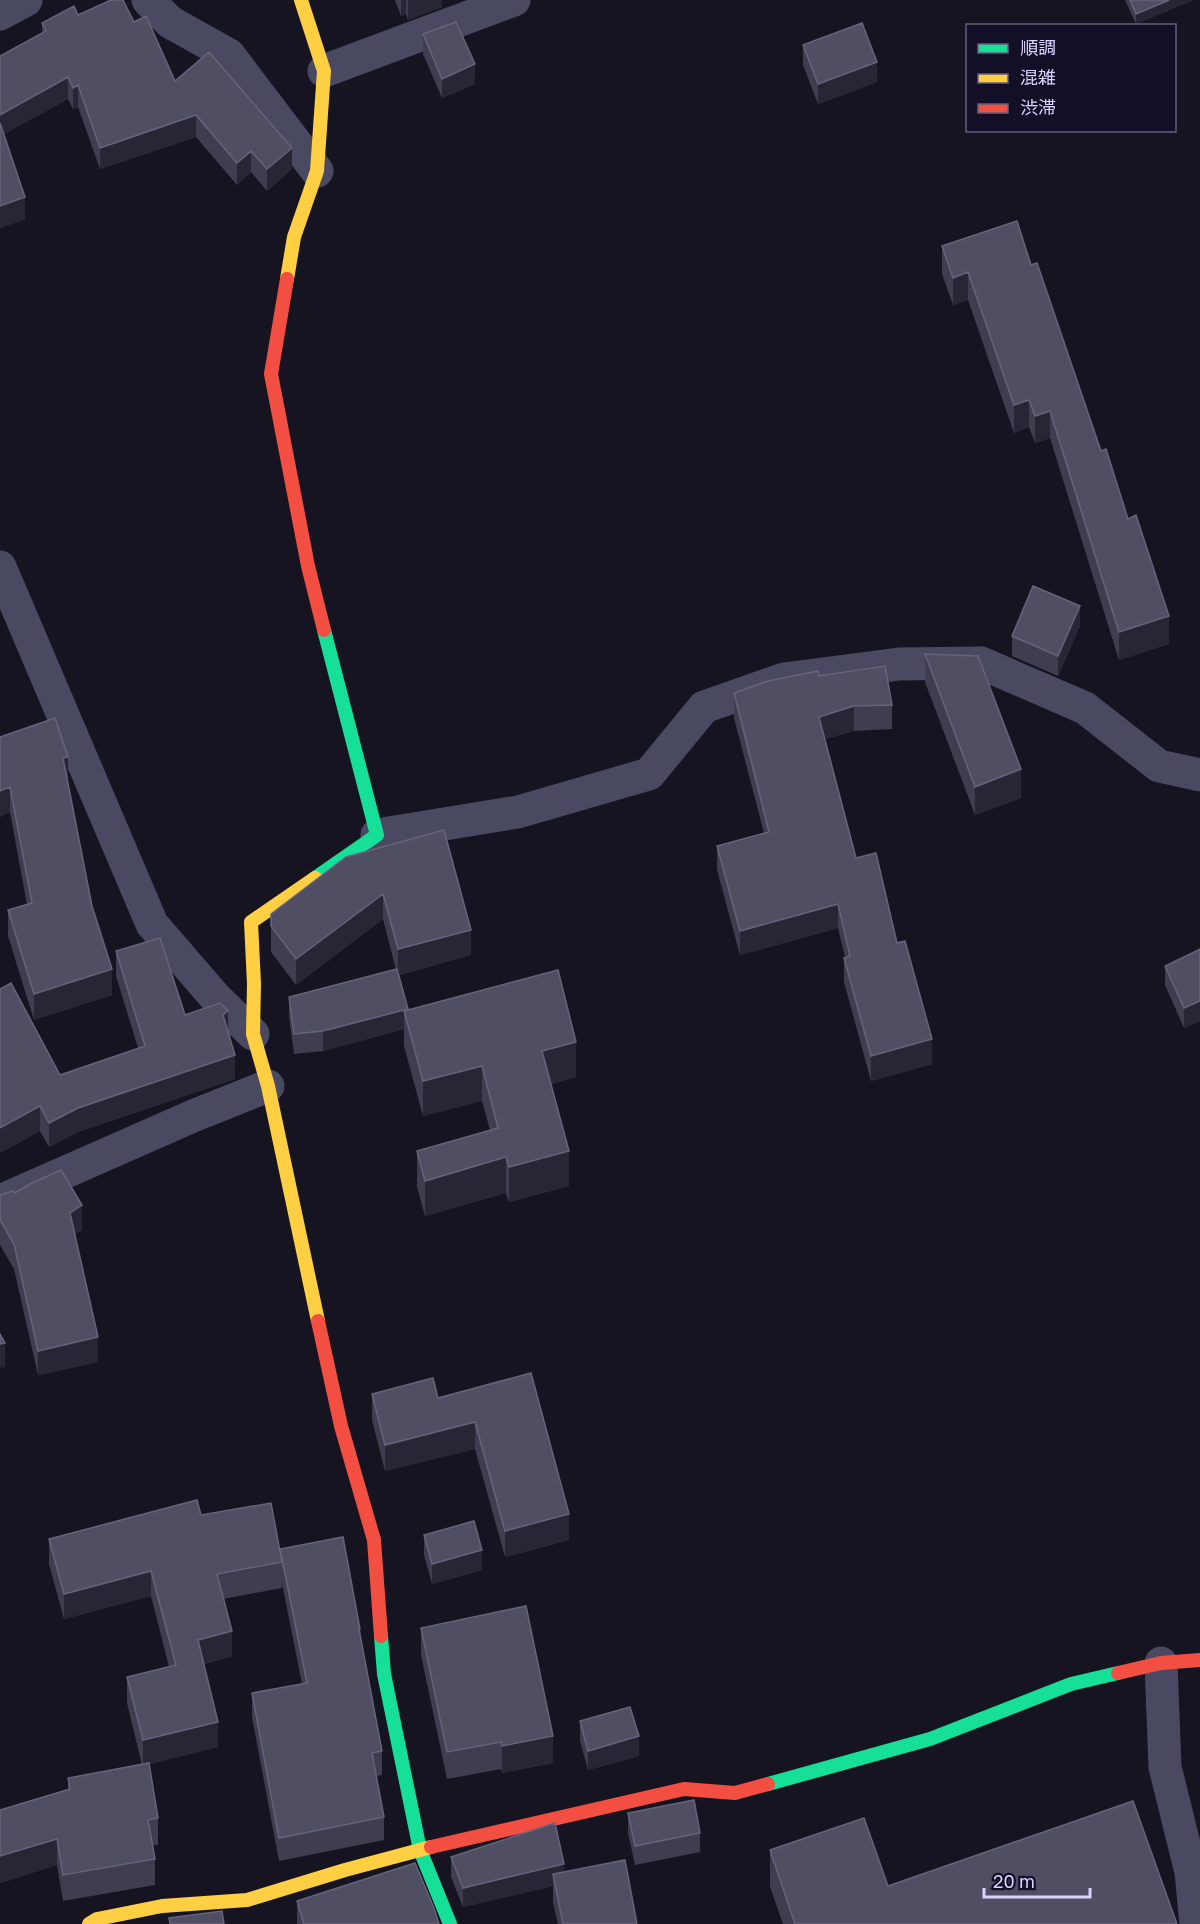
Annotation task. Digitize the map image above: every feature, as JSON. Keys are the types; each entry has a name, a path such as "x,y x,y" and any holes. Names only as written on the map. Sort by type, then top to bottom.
{"street":[{"path":"0,14 26,0"},
{"path":"148,0 170,22 229,55 317,171"},
{"path":"301,0 324,71 317,171 294,237 271,374 308,566 378,835"},
{"path":"324,71 514,0"},
{"path":"0,567 152,924 215,997 253,1034"},
{"path":"450,1924 420,1850 384,1674 374,1540 341,1426 268,1086 253,1034 254,984 251,922 378,835 518,812 648,774 704,707 784,679 899,664 981,663 1085,708 1160,766 1200,775"},
{"path":"0,1201 193,1116 268,1086"},
{"path":"89,1924 97,1919 162,1906 247,1900 420,1850 684,1789 735,1793 930,1739 1071,1684 1161,1663 1200,1660"},
{"path":"1161,1663 1165,1767 1191,1872 1196,1924"}],"building":[{"path":"111,0 123,0 134,22 146,16 175,81 209,52 292,148 267,169 251,151 237,163 196,115 100,148 78,85 73,88 68,77 0,115 0,56 46,31 42,23 74,6 78,15"},
{"path":"1130,0 1169,0 1136,14"},
{"path":"456,22 475,64 442,79 423,34"},
{"path":"862,23 877,62 818,84 803,45"},
{"path":"0,123 25,197 0,206"},
{"path":"1017,221 1031,265 1037,263 1101,451 1106,449 1128,519 1136,515 1169,616 1119,632 1050,411 1035,416 1029,400 1014,405 968,272 953,278 942,246"},
{"path":"1033,586 1080,606 1058,656 1012,636"},
{"path":"925,654 978,656 1021,769 975,787"},
{"path":"885,666 892,705 854,706 819,717 856,858 876,853 897,943 905,941 932,1039 871,1056 844,958 850,956 838,904 740,931 717,846 769,832 734,693 768,681 818,671 819,676"},
{"path":"55,718 68,757 63,758 92,906 112,969 34,994 8,910 32,903 10,787 0,791 0,737"},
{"path":"444,830 471,930 398,949 383,894 296,959 271,926 271,914 346,857"},
{"path":"160,938 185,1015 220,1003 228,1011 223,1015 235,1055 78,1108 49,1123 40,1106 0,1128 0,989 11,983 60,1075 145,1046 116,951"},
{"path":"1200,949 1200,1001 1184,1008 1165,966"},
{"path":"397,969 408,1009 323,1031 294,1034 289,997"},
{"path":"558,970 576,1042 542,1051 569,1151 509,1167 506,1157 425,1181 417,1151 498,1128 482,1066 423,1081 404,1011"},
{"path":"61,1170 82,1205 70,1213 98,1337 38,1351 14,1244 0,1220 0,1195 13,1191 15,1193"},
{"path":"0,1334 5,1343 0,1344"},
{"path":"531,1373 569,1514 505,1531 475,1422 385,1445 372,1394 433,1378 438,1398"},
{"path":"197,1500 201,1515 271,1503 282,1562 217,1574 232,1631 198,1640 218,1722 143,1740 127,1677 176,1665 151,1571 64,1594 49,1539"},
{"path":"474,1521 482,1550 432,1564 424,1535"},
{"path":"343,1537 382,1751 372,1753 384,1817 279,1838 252,1693 307,1683 280,1549"},
{"path":"526,1606 553,1736 502,1746 501,1742 447,1752 421,1628"},
{"path":"630,1707 639,1736 588,1751 580,1721"},
{"path":"149,1763 158,1818 148,1820 155,1859 63,1875 57,1839 0,1856 0,1810 70,1789 68,1778"},
{"path":"694,1800 700,1833 635,1846 628,1813"},
{"path":"1133,1801 1177,1924 795,1924 770,1850 864,1818 888,1886"},
{"path":"555,1823 564,1864 463,1888 451,1857"},
{"path":"625,1860 637,1924 563,1924 553,1874"},
{"path":"415,1863 439,1924 304,1924 297,1901"},
{"path":"222,1911 224,1924 170,1924 169,1918"}],"traffic: fast":[{"path":"315,878 377,835 324,630"},
{"path":"381,1636 384,1674 420,1850 450,1924"},
{"path":"768,1784 930,1739 1071,1684 1118,1673"}],"traffic: slow":[{"path":"287,279 294,237 317,171 324,71 301,0"},
{"path":"315,878 251,922 254,984 253,1034 268,1086 318,1321"},
{"path":"89,1924 97,1919 162,1906 247,1900 431,1847"}],"traffic: jam":[{"path":"287,279 271,374 308,566 324,630"},
{"path":"318,1321 341,1426 374,1540 381,1636"},
{"path":"1118,1673 1161,1663 1200,1660"},
{"path":"431,1847 684,1789 735,1793 768,1784"}]}
